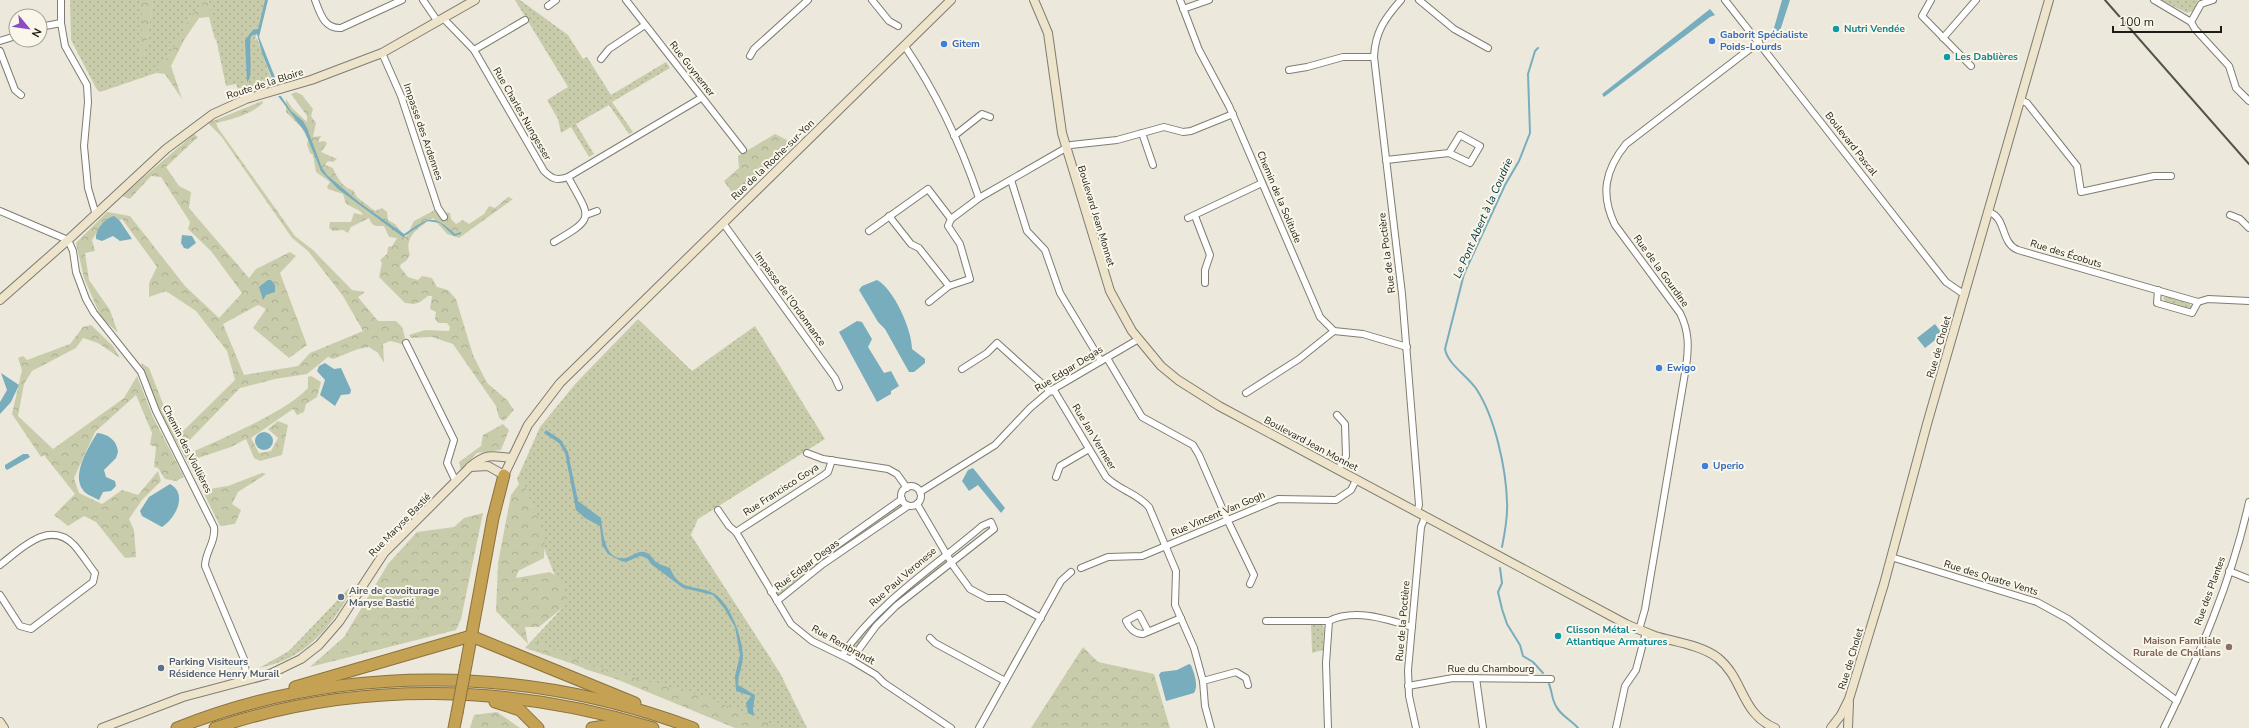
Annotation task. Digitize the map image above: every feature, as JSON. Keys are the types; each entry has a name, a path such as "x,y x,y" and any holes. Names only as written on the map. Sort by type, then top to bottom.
{"highway":[{"path":"454,728 493,518 504,475"},
{"path":"177,728 312,682 471,636 627,699 657,715"},
{"path":"248,704 293,693 350,684 410,680 496,683 550,690 606,701 657,715 694,728"},
{"path":"451,693 509,705 527,716 538,728"},
{"path":"214,728 283,708 329,700 371,695 451,693 506,697 562,705 603,714 653,728"},
{"path":"592,728 612,725 633,728"}],"main road":[{"name":"Route de la Bloire","path":"0,300 96,215 166,149 213,114 246,99 311,80 382,54 441,21 474,0"},
{"name":"Rue de la Roche-sur-Yon","path":"504,475 510,458 528,425 540,407 560,383 608,334 951,0"},
{"name":"Boulevard Jean Monnet","path":"1030,0 1035,4 1048,33 1057,104 1066,148 1110,291 1120,312 1137,340 1161,366 1194,391 1425,517 1642,631 1703,650 1718,658 1729,669 1748,706 1757,717 1775,728"},
{"name":"Rue de Cholet","path":"1830,728 1841,715 1849,700 1891,558 1964,295 2049,0"},
{"name":"Rue Maryse Bastié","path":"102,728 183,697 270,674 301,659 318,645 339,622 384,553 470,467 484,456 494,455 510,458"},
{"path":"470,467 488,466 504,475"},
{"name":"Rue de Cholet","path":"1848,728 1849,700"},
{"path":"0,722 4,728"}],"street":[{"path":"61,0 61,24 65,46 87,85 88,102 84,146 88,188 96,215"},
{"path":"315,0 324,20 331,27 341,28 402,0"},
{"name":"Rue Charles Nungesser","path":"423,0 441,21 474,50 544,172 551,178 561,180 568,177"},
{"path":"548,6 556,0"},
{"name":"Rue Guynemer","path":"626,0 743,150"},
{"path":"750,56 754,49 808,0"},
{"path":"872,0 889,21 898,26"},
{"name":"Chemin de la Solitude","path":"1180,0 1199,50 1233,114 1320,317 1334,331"},
{"path":"1184,9 1209,0"},
{"name":"Rue de la Poctière","path":"1401,0 1379,28 1375,44 1374,57 1407,347 1420,509 1418,512"},
{"path":"1420,0 1454,28 1488,48"},
{"name":"Boulevard Pascal","path":"1725,0 1946,282 1964,295"},
{"path":"1931,0 1922,16 1971,66"},
{"path":"1943,38 1976,0"},
{"path":"2154,0 2191,22 2195,29 2229,66 2236,88 2249,102"},
{"path":"2191,22 2201,4 2211,0"},
{"path":"474,50 526,20"},
{"path":"48,26 61,24"},
{"path":"601,59 609,49 645,25"},
{"name":"Rue de la Gourdine","path":"1642,631 1686,367 1688,337 1686,325 1680,312 1615,225 1610,214 1606,197 1607,177 1614,158 1626,144 1759,42"},
{"path":"904,45 923,73 954,136 969,167 979,198"},
{"path":"0,51 14,90 21,95"},
{"name":"Impasse des Ardennes","path":"382,54 401,96 438,208 444,217"},
{"path":"1289,70 1307,67 1343,57 1374,57"},
{"path":"554,242 581,226 586,215 585,208 568,177 701,98"},
{"path":"2021,100 2027,103 2077,166 2081,192 2154,176 2170,176"},
{"path":"954,136 982,114 990,117"},
{"path":"929,302 949,286 970,279 960,244 948,226 951,219 979,198 1071,145 1118,140 1164,126 1183,132 1191,132 1233,114"},
{"path":"1142,133 1153,165"},
{"path":"1386,160 1449,153 1470,163 1476,156 1480,146 1460,135 1449,153"},
{"path":"1011,180 1027,231 1045,250 1060,293 1142,417 1193,445 1199,455 1254,576 1250,584"},
{"path":"1188,218 1262,183"},
{"path":"869,231 928,189 951,219"},
{"path":"0,211 68,240"},
{"path":"586,215 597,211"},
{"name":"Rue des Écobuts","path":"1989,212 1998,218 2007,242 2014,248 2198,302 2208,299 2249,301"},
{"path":"2230,214 2240,218 2249,228"},
{"path":"889,216 911,244 919,248 949,286"},
{"path":"1195,216 1210,255 1205,270 1205,283"},
{"name":"Impasse de l'Ordonnance","path":"723,223 835,378 839,387"},
{"name":"Chemin des Viollières","path":"68,240 73,251 76,272 86,299 94,313 141,372 156,411 214,527 214,537 206,558 205,566 244,659 247,680"},
{"name":"Rue des Écobuts","path":"2158,290 2158,303 2192,313 2198,302"},
{"path":"1246,393 1299,359 1334,331 1363,334 1407,347"},
{"name":"Rue Edgar Degas","path":"920,492 995,445 1030,408 1050,391 1137,340"},
{"path":"406,343 454,440 447,463 456,482"},
{"path":"962,369 986,353 997,343 1050,391"},
{"name":"Rue Jan Vermeer","path":"1050,391 1056,392 1106,477 1112,484 1142,498 1149,507 1176,571 1174,598 1194,648 1203,681 1205,706 1211,728"},
{"path":"1337,415 1345,424 1347,451 1338,470"},
{"path":"1056,477 1060,466 1089,449"},
{"path":"807,453 832,460 888,469 897,474 907,488"},
{"name":"Rue Francisco Goya","path":"736,532 824,476 828,472 832,460"},
{"name":"Rue Vincent Van Gogh","path":"1081,568 1108,557 1142,556 1278,499 1336,500 1351,490 1356,480"},
{"path":"907,488 916,488 920,492 921,498 917,504 908,506 902,499 903,492 907,488"},
{"name":"Rue Edgar Degas","path":"774,597 902,499"},
{"name":"Rue des Plantes","path":"2164,728 2177,701 2229,571 2249,502"},
{"path":"917,504 970,588 987,598 1005,598 1041,618"},
{"name":"Rue Edgar Degas","path":"774,597 908,506"},
{"name":"Rue Rembrandt","path":"718,510 729,526 736,532 774,597 791,624 798,631 812,641 851,660 951,728"},
{"name":"Rue de la Poctière","path":"1416,728 1408,686 1422,527 1425,517"},
{"name":"Rue Paul Veronese","path":"842,655 866,624 883,606 982,526 992,522 994,529 953,563 896,606 876,626 851,660"},
{"path":"0,565 39,536 50,534 64,538 74,545 95,573 93,582 31,629 20,626 0,595"},
{"name":"Rue des Quatre Vents","path":"1891,558 2038,602 2068,619 2177,701"},
{"path":"2229,571 2249,579"},
{"path":"978,728 1061,581 1071,572"},
{"path":"1266,621 1329,621 1336,617 1365,615 1412,628"},
{"path":"1148,631 1181,618"},
{"path":"1328,728 1326,663 1329,621"},
{"path":"1616,728 1625,686 1636,670 1642,631"},
{"path":"930,638 935,643 1005,681"},
{"path":"1203,681 1236,672 1246,678 1248,685"},
{"name":"Rue du Chambourg","path":"1408,686 1453,678 1551,679"},
{"path":"1476,678 1484,728"}],"green space":[{"path":"70,0 142,0 142,45 139,54 144,57 153,0 200,0 204,4 192,14 168,59 156,73 100,92 96,88 71,40"},
{"path":"142,0 153,0 144,58 139,54 142,45"},
{"path":"200,0 208,0 217,37 215,40 209,17 199,18 184,40 171,66 182,99 165,74 156,73 168,58 192,14 203,4"},
{"path":"208,0 266,0 255,40 257,38 274,87 240,95 236,84 226,86"},
{"path":"515,0 520,0 568,35 583,59 587,57 611,95 666,62 670,68 612,102 633,132 629,134 609,105 576,124 594,154 589,157 571,127 561,133 558,119 547,100 568,87"},
{"path":"2161,0 2198,0 2193,11 2187,13"},
{"path":"296,92 302,95 313,109 311,116 316,123 313,137 321,136 318,142 325,141 327,144 321,152 337,159 333,162 328,161 325,165 333,168 338,178 344,185 353,190 357,197 375,211 382,208 387,212 388,220 395,224 406,237 414,221 435,210 450,213 451,219 456,224 463,220 469,224 484,214 489,206 495,208 508,197 513,199 459,238 447,234 433,218 418,229 411,237 408,248 410,255 400,267 408,277 418,280 422,276 432,278 437,287 448,290 456,299 473,355 487,383 507,400 514,410 504,421 499,418 496,406 453,344 432,337 411,338 409,335 425,330 449,331 450,327 447,323 438,323 435,319 436,312 430,309 432,296 428,296 420,302 414,304 405,303 379,277 382,263 380,260 387,254 388,247 392,246 397,238 389,237 384,226 377,226 373,224 369,218 351,227 348,233 343,230 333,231 329,228 330,222 351,222 354,213 363,215 360,211 346,204 343,194 328,189 327,187 330,182 316,172 313,155 310,153 307,144 308,140 302,128 286,112 286,99 292,108 307,122 307,116 291,94"},
{"path":"262,101 263,103 247,114 216,123 218,128 295,236 313,250 352,290 365,292 358,297 378,321 396,321 402,327 406,341 402,344 390,341 383,344 384,363 378,353 369,347 358,349 333,359 328,357 307,374 275,379 240,388 186,444 192,452 237,432 285,406 308,388 308,377 311,376 321,382 317,397 306,404 304,412 297,415 293,409 251,438 259,453 271,451 278,438 268,429 278,421 288,425 282,455 260,461 254,458 246,439 231,447 195,459 209,489 228,486 262,473 266,474 238,492 232,504 241,510 235,524 220,526 196,477 158,409 141,363 149,368 169,419 180,434 235,380 227,351 196,311 166,291 149,297 149,283 157,267 122,219 99,229 92,240 95,251 85,253 89,280 110,310 118,333 101,317 84,278 76,243 107,212 130,216 185,286 219,318 242,293 211,251 188,229 190,222 161,177 151,176 130,199 122,196 194,134 198,137 166,167 179,186 191,192 189,208 249,278 256,269 290,252 296,256 280,273 307,345 289,358 253,328 266,309 258,305 223,324 244,375 298,366 310,353 363,331 343,296 308,251 292,238 221,136 208,123"},
{"path":"775,134 795,144 735,197 724,181 739,168 738,156"},
{"path":"2166,296 2190,304 2192,308 2188,309 2165,302 2163,298"},
{"path":"638,319 692,371 755,326 825,439 698,519 691,535 780,673 807,728 769,728 525,648 566,604 517,479 540,427 576,383"},
{"path":"91,325 113,346 120,358 98,343 83,338 76,348 32,371 24,384 18,416 53,449 124,398 137,376 153,417 184,477 176,481 165,479 158,468 154,467 156,447 150,445 152,433 136,395 95,432 74,478 79,493 102,504 122,490 138,495 158,471 161,481 142,500 129,519 134,530 136,557 125,558 96,522 84,516 68,526 54,515 75,494 44,455 41,457 12,414 22,370 18,358 23,356 27,360 70,344 83,327"},
{"path":"503,424 509,430 501,450 477,453 461,470 459,462 481,446 483,435"},
{"path":"522,480 545,535 544,558 518,571 516,578 550,572 562,580 567,604 539,627 525,627 528,644 496,611 498,563 511,495"},
{"path":"899,503 902,505 900,508 777,596 776,592"},
{"path":"483,513 461,619 456,630 310,667 344,637 388,564 417,532 454,527 464,518"},
{"path":"945,560 947,564 874,624 850,655 848,655 847,651 890,602"},
{"path":"349,588 351,591 343,605 314,641 290,658 259,668 289,651"},
{"path":"1311,624 1321,624 1324,628 1323,650 1312,653"},
{"path":"535,642 592,666 708,698 779,728 735,728 616,679 588,670 532,647"},
{"path":"1083,647 1098,662 1154,674 1170,728 1031,728"},
{"path":"497,712 520,728 470,728 474,715"}],"water":[{"path":"265,0 268,0 259,37 278,85 275,86 262,53 257,34 251,36 251,69 249,80 247,82 245,40 253,30 258,29"},
{"path":"1782,0 1790,0 1779,34 1774,28"},
{"path":"1710,9 1715,15 1710,17 1604,97 1602,94"},
{"path":"278,96 281,96 291,111 303,121 322,168 327,175 360,203 404,234 424,221 435,220 440,222 455,234 461,232 461,234 454,236 440,223 427,221 403,237 338,189 321,171 305,132"},
{"path":"114,216 120,221 132,239 120,241 113,236 102,241 96,239 97,232 101,225 107,219"},
{"path":"182,235 192,236 196,243 188,249 184,248 181,243"},
{"path":"268,280 271,280 275,285 275,292 266,295 263,300 259,287"},
{"path":"877,280 890,292 896,301 909,331 912,349 925,359 925,363 914,372 909,372 885,329 878,322 859,290 862,286"},
{"path":"857,321 862,322 872,339 868,347 884,373 891,371 899,386 891,391 891,394 877,402 839,332"},
{"path":"1935,324 1941,332 1939,337 1925,348 1917,338"},
{"path":"325,363 334,369 341,368 351,390 350,394 341,395 335,406 320,395 325,380 317,371 319,366"},
{"path":"1,373 19,385 11,402 0,414 0,402 7,390"},
{"path":"546,430 561,440 568,452 578,501 601,518 606,545 613,555 619,558 626,558 639,552 644,552 656,562 670,568 678,581 688,586 713,593 725,604 738,630 742,648 743,659 738,685 755,695 753,709 754,716 748,713 746,703 751,696 736,691 735,676 740,655 735,627 724,608 713,595 683,588 651,564 647,558 640,556 626,562 608,554 602,545 600,526 585,518 576,510 565,453 559,443 544,433"},
{"path":"264,432 270,435 273,441 270,447 264,450 258,447 255,441 258,435"},
{"path":"97,433 111,438 116,444 118,452 116,458 104,470 106,477 115,481 116,486 111,491 103,492 99,500 84,492 80,484 79,476 82,461"},
{"path":"23,454 28,454 30,457 7,470 5,468 5,465"},
{"path":"973,468 1005,508 1001,513 978,485 969,491 962,481 968,470"},
{"path":"170,484 175,488 178,494 178,506 172,518 162,527 142,516 140,511 149,497"},
{"path":"1189,664 1191,665 1196,679 1194,693 1166,701 1159,675 1161,672 1177,670"}],"waterway":[{"name":"Le Pont Abert à la Coudrie","path":"1502,547 1507,513 1507,502 1502,459 1494,429 1477,390 1450,360 1445,349 1464,274 1505,185 1519,161 1530,133 1528,74 1535,51 1538,48"},
{"name":"Le Pont Abert à la Coudrie","path":"1500,568 1502,583 1498,592 1507,624 1520,645 1523,656 1533,662 1543,673"},
{"name":"Le Pont Abert à la Coudrie","path":"1549,684 1558,709 1578,728"}],"railway":[{"path":"2105,0 2249,164"}],"place":[{"name":"Nutri Vendée","path":"1836,29"},
{"name":"Gaborit Spécialiste Poids-Lourds","path":"1712,41"},
{"name":"Gitem","path":"944,44"},
{"name":"Les Dablières","path":"1947,57"},
{"name":"Ewigo","path":"1659,368"},
{"name":"Uperio","path":"1705,466"},
{"name":"Aire de covoiturage Maryse Bastié","path":"341,597"},
{"name":"Clisson Métal - Atlantique Armatures","path":"1558,636"},
{"name":"Maison Familiale Rurale de Challans","path":"2229,647"},
{"name":"Parking Visiteurs Résidence Henry Murail","path":"161,668"}]}
